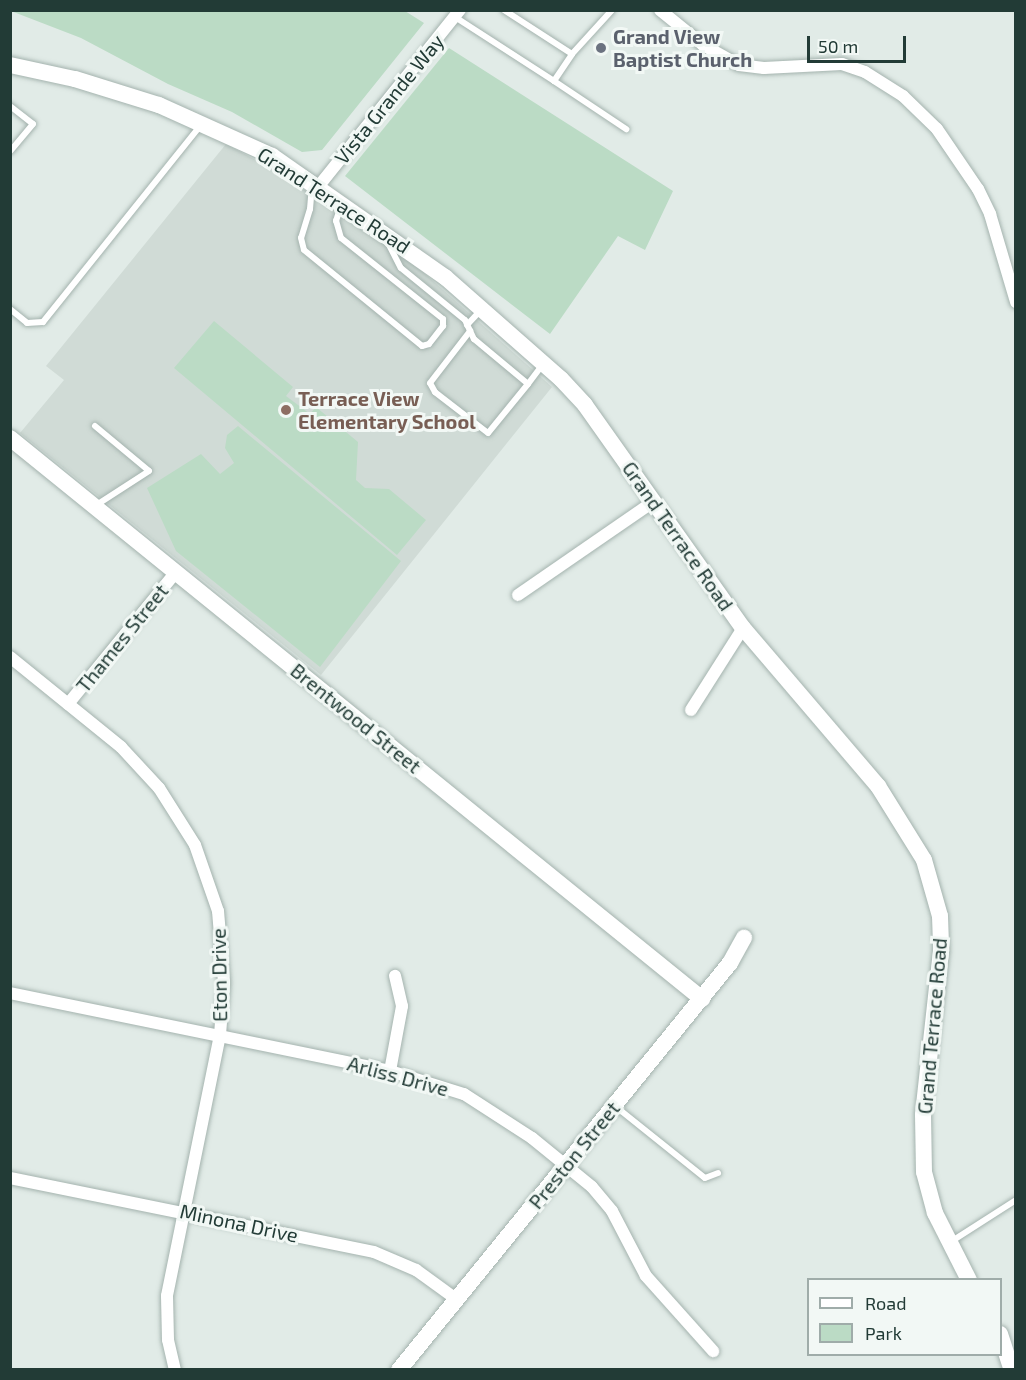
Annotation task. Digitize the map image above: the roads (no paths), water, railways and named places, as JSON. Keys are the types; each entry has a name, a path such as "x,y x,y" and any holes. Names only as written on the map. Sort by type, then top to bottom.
{"street":[{"path":"660,10 703,45 739,65 764,68 842,64 865,72 903,96 937,129 978,189 990,214 1016,302"},
{"name":"Vista Grande Way","path":"315,185 457,13"},
{"name":"Grand Terrace Road","path":"10,65 117,90 203,123 272,156 383,231 482,309 544,364 585,405 743,628 878,786 906,828 934,887 940,916 941,951 922,1143 928,1193 949,1243 968,1278"},
{"name":"Brentwood Street","path":"10,438 702,999"},
{"path":"518,595 653,502"},
{"name":"Thames Street","path":"68,704 176,572"},
{"path":"691,710 743,628"},
{"name":"Eton Drive","path":"10,657 145,771 195,845 209,880 222,935 224,983 220,1035 167,1296 168,1340 175,1370"},
{"name":"Preston Street","path":"399,1370 702,999 730,963 744,938"},
{"path":"390,1071 402,1006 395,976"},
{"name":"Arliss Drive","path":"10,993 390,1071 464,1094 532,1138 566,1165 612,1211 646,1276 713,1351"},
{"name":"Minona Drive","path":"10,1178 184,1211 385,1255 416,1270 456,1299"},
{"path":"1002,1339 1013,1366"}],"lane":[{"path":"504,10 572,54"},
{"path":"554,81 572,54 612,10"},
{"path":"457,13 626,129"},
{"path":"10,106 33,124 10,151"},
{"path":"10,309 27,323 43,322 203,123"},
{"path":"315,185 301,238 304,250 422,346 429,344 443,326 443,319 341,238 336,221 342,203"},
{"path":"383,231 397,263 469,328 474,339 528,384"},
{"path":"482,309 430,378 435,392 488,433 544,364"},
{"path":"94,506 149,471 95,426"},
{"path":"614,1106 705,1178 718,1173"},
{"path":"949,1243 1016,1200"}],"place":[{"name":"Grand View Baptist Church","path":"601,48"},
{"name":"Terrace View Elementary School","path":"286,410"}]}
